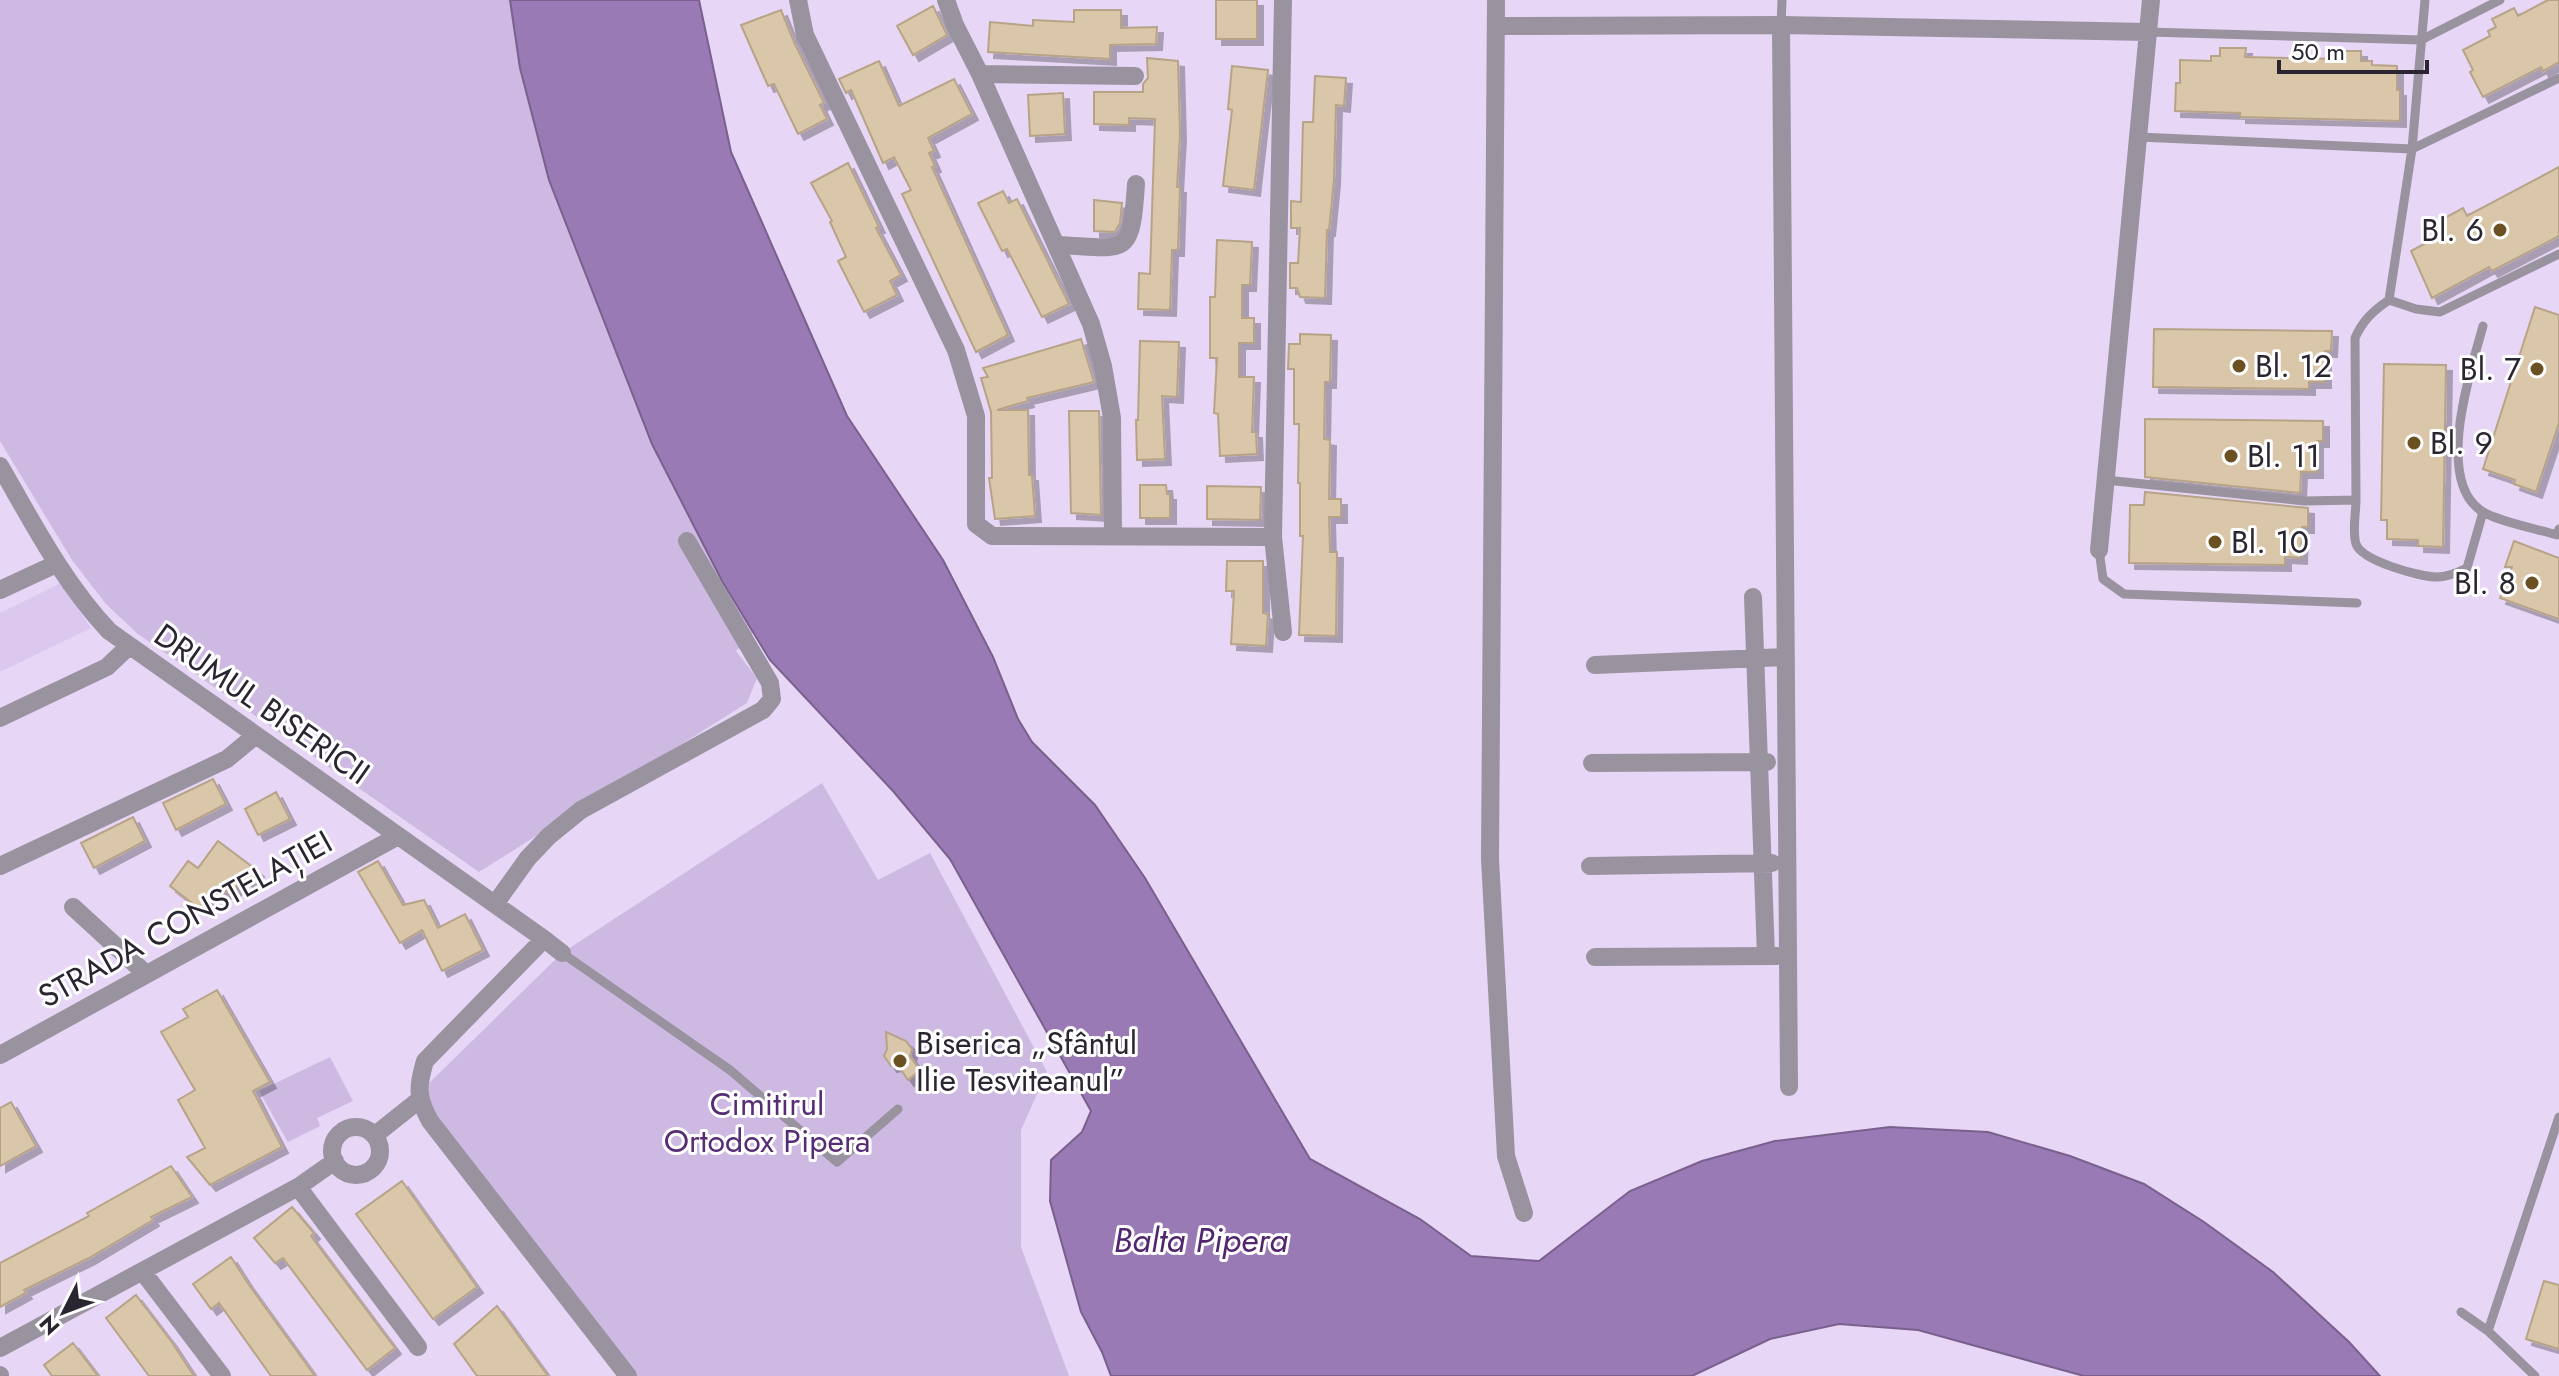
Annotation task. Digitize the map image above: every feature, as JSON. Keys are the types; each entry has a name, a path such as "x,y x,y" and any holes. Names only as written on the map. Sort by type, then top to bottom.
{"street":[{"path":"798,0 805,35 956,350 968,384 976,416 976,524 992,536 1273,537"},
{"path":"946,0 1091,324 1103,366 1112,418 1113,535"},
{"path":"1283,0 1273,537 1283,632"},
{"path":"1496,0 1490,859 1506,1156 1524,1213"},
{"path":"2099,550 2151,0"},
{"path":"1496,26 1781,25 2148,32"},
{"path":"1781,25 1789,1087"},
{"path":"980,74 1135,76"},
{"path":"1057,245 1116,247 1127,241 1133,227 1136,184"},
{"name":"DRUMUL BISERICII","path":"0,466 56,564 93,614 128,647 562,953"},
{"path":"495,904 528,858 581,810 763,710 772,699 770,683 687,541"},
{"path":"0,590 56,564"},
{"path":"1753,597 1766,956"},
{"path":"0,718 107,667 128,647"},
{"path":"1595,665 1785,657"},
{"path":"0,866 227,759 256,735"},
{"path":"1592,763 1786,761"},
{"name":"STRADA CONSTELAȚIEI","path":"0,1055 398,836"},
{"path":"1590,866 1787,863"},
{"path":"73,907 146,974"},
{"path":"544,939 425,1061 419,1081 419,1100 430,1121 628,1376"},
{"path":"1595,957 1788,956"},
{"path":"375,1135 419,1100"},
{"path":"362,1127 375,1135 379,1142 379,1157 371,1170 359,1175 343,1171 335,1161 332,1148 337,1137 343,1131 362,1127"},
{"path":"0,1348 298,1187 335,1161"},
{"path":"298,1187 418,1347"},
{"path":"143,1272 222,1376"}],"lane":[{"path":"1781,25 1782,0"},
{"path":"2425,0 2412,149 2389,300 2373,311 2355,338 2354,533 2357,547 2368,557 2424,576 2440,577 2467,568 2483,512"},
{"path":"2148,32 2421,40 2500,0"},
{"path":"2138,137 2412,149 2559,78"},
{"path":"2389,300 2416,309 2440,312 2559,254"},
{"path":"2483,326 2463,399 2460,465 2466,494 2483,512 2558,533"},
{"path":"2106,480 2304,501 2356,500"},
{"path":"2099,550 2103,579 2124,594 2357,603"},
{"path":"562,953 730,1070 837,1162 898,1109"},
{"path":"2488,1331 2559,1117"},
{"path":"2461,1312 2488,1331 2535,1376"}],"shaded area":[{"path":"61,583 91,628 0,672 0,613"}],"green space":[{"path":"0,0 510,0 520,69 549,180 652,444 722,581 753,633 736,651 757,678 747,703 479,872 138,634 106,604 72,560 0,441"},
{"name":"Cimitirul Ortodox Pipera","path":"822,783 878,880 930,853 1047,1072 1021,1130 1021,1247 1069,1376 637,1376 419,1093 562,953"},
{"path":"330,1057 353,1101 317,1118 320,1126 288,1142 259,1091"}],"water":[{"name":"Balta Pipera","path":"510,0 699,0 731,152 847,416 943,560 993,657 1018,719 1032,742 1095,805 1145,878 1310,1159 1420,1219 1471,1256 1539,1261 1630,1191 1702,1161 1775,1141 1890,1127 1988,1132 2070,1156 2144,1184 2204,1222 2273,1272 2349,1342 2380,1376 2084,1376 1918,1330 1839,1324 1770,1339 1692,1376 1111,1376 1081,1312 1050,1201 1051,1160 1082,1132 1091,1111 950,859 893,791 770,660 722,581 652,444 549,180 520,68"}],"building":[{"path":"1216,0 1257,0 1257,39 1216,39"},
{"path":"2548,0 2559,0 2559,62 2543,71 2541,67 2483,97 2463,50 2490,36 2488,31 2496,27 2492,19 2514,8 2518,16"},
{"path":"933,6 947,35 913,55 897,26"},
{"path":"781,10 824,103 820,105 827,119 798,134 774,84 768,86 741,25"},
{"path":"1074,10 1121,10 1121,28 1157,27 1156,44 1110,45 1110,59 988,52 990,22 1033,26 1033,20 1074,22"},
{"path":"2220,48 2246,48 2245,57 2336,59 2336,51 2361,51 2361,61 2372,61 2372,65 2397,66 2400,121 2240,117 2240,113 2175,111 2180,60 2211,61 2211,56 2220,56"},
{"path":"1147,58 1178,61 1178,250 1172,250 1170,310 1138,309 1139,273 1150,274 1155,119 1129,118 1129,125 1094,124 1094,92 1143,92 1143,84 1148,78"},
{"path":"879,61 899,106 954,79 972,114 928,138 934,151 929,153 935,166 932,167 1008,335 976,352 902,194 911,190 894,157 883,163 851,90 846,93 839,79"},
{"path":"1232,66 1268,70 1254,190 1223,186 1232,110 1228,109"},
{"path":"1315,76 1346,78 1344,106 1336,105 1325,298 1300,297 1297,288 1290,288 1290,263 1298,263 1300,228 1291,228 1291,201 1301,202 1303,122 1313,122"},
{"path":"1063,93 1065,134 1030,136 1028,95"},
{"path":"848,163 879,227 876,228 901,275 890,281 897,295 864,312 838,261 846,257 832,221 811,183"},
{"name":"Bl. 6","path":"2559,167 2559,236 2492,271 2489,267 2432,298 2411,251 2439,236 2437,232 2445,227 2441,220 2463,208 2467,216"},
{"path":"1003,191 1009,203 1017,199 1069,304 1042,317 1007,249 1002,251 978,203"},
{"path":"1094,200 1122,203 1120,223 1115,232 1094,231"},
{"path":"1217,240 1252,242 1250,285 1242,285 1242,318 1254,318 1254,343 1239,343 1239,377 1254,377 1252,432 1256,432 1257,454 1220,456 1218,414 1214,413 1217,358 1210,358 1210,297 1215,297"},
{"name":"Bl. 7","path":"2535,307 2559,315 2559,423 2536,492 2514,484 2515,480 2483,469"},
{"name":"Bl. 12","path":"2154,329 2332,331 2331,351 2325,351 2325,382 2309,382 2309,389 2153,387"},
{"path":"1300,334 1331,335 1330,382 1325,382 1324,439 1330,440 1329,499 1341,499 1341,517 1329,517 1330,552 1337,552 1336,636 1299,635 1303,536 1300,536 1298,483 1299,424 1294,424 1294,369 1288,369 1289,344 1300,344"},
{"path":"1081,339 1094,382 1027,398 1028,401 997,410 1028,410 1029,475 1032,475 1035,516 995,519 989,478 992,478 991,412 981,378 988,377 983,368"},
{"path":"1140,341 1179,342 1177,397 1162,396 1165,459 1137,460"},
{"name":"Bl. 9","path":"2384,364 2446,365 2443,547 2418,546 2418,540 2387,539 2387,520 2381,520"},
{"path":"1069,411 1099,411 1101,515 1071,513"},
{"name":"Bl. 11","path":"2145,419 2323,421 2323,441 2317,441 2317,472 2301,472 2300,493 2145,477"},
{"path":"1140,485 1166,485 1167,494 1170,494 1170,518 1140,518"},
{"path":"1207,486 1261,487 1260,520 1207,519"},
{"name":"Bl. 10","path":"2145,492 2308,508 2308,527 2302,527 2301,558 2285,557 2285,565 2129,563 2130,505 2144,505"},
{"name":"Bl. 8","path":"2514,541 2559,558 2559,619 2500,598 2512,567 2505,567"},
{"path":"1227,561 1263,561 1263,613 1268,614 1266,646 1231,644 1234,591 1226,591"},
{"path":"213,779 226,804 176,830 163,803"},
{"path":"276,792 290,819 258,835 245,809"},
{"path":"133,817 145,841 94,868 81,843"},
{"path":"218,841 258,871 249,883 243,878 233,892 228,888 221,898 214,892 201,910 170,886 188,861 198,868"},
{"path":"378,861 403,905 424,900 438,928 465,914 483,950 442,971 422,930 400,943 358,872"},
{"path":"217,990 270,1082 253,1091 282,1147 210,1185 187,1157 205,1148 178,1100 195,1090 161,1032 188,1017 183,1009"},
{"name":"Biserica „Sfântul Ilie Tesviteanul”","path":"886,1032 906,1041 912,1049 910,1056 920,1070 908,1080 898,1065 891,1066 884,1056 887,1049"},
{"path":"11,1102 36,1146 0,1166 0,1108"},
{"path":"171,1166 192,1197 151,1217 153,1220 89,1258 24,1290 26,1293 0,1307 0,1263 89,1216 87,1213"},
{"path":"402,1181 477,1287 433,1319 356,1214"},
{"path":"292,1207 314,1233 311,1236 395,1348 367,1370 283,1258 275,1263 254,1238"},
{"path":"231,1257 315,1376 271,1376 219,1303 211,1309 193,1284"},
{"path":"2544,1281 2559,1285 2559,1349 2526,1339"},
{"path":"136,1295 194,1376 149,1376 106,1318"},
{"path":"497,1306 548,1376 477,1376 454,1344"},
{"path":"73,1343 98,1376 52,1376 44,1365"}],"place":[{"name":"Bl. 6","path":"2500,230"},
{"name":"Bl. 12","path":"2239,366"},
{"name":"Bl. 7","path":"2537,369"},
{"name":"Bl. 9","path":"2414,443"},
{"name":"Bl. 11","path":"2231,456"},
{"name":"Bl. 10","path":"2215,542"},
{"name":"Bl. 8","path":"2532,583"},
{"name":"Biserica „Sfântul Ilie Tesviteanul”","path":"900,1061"}]}
